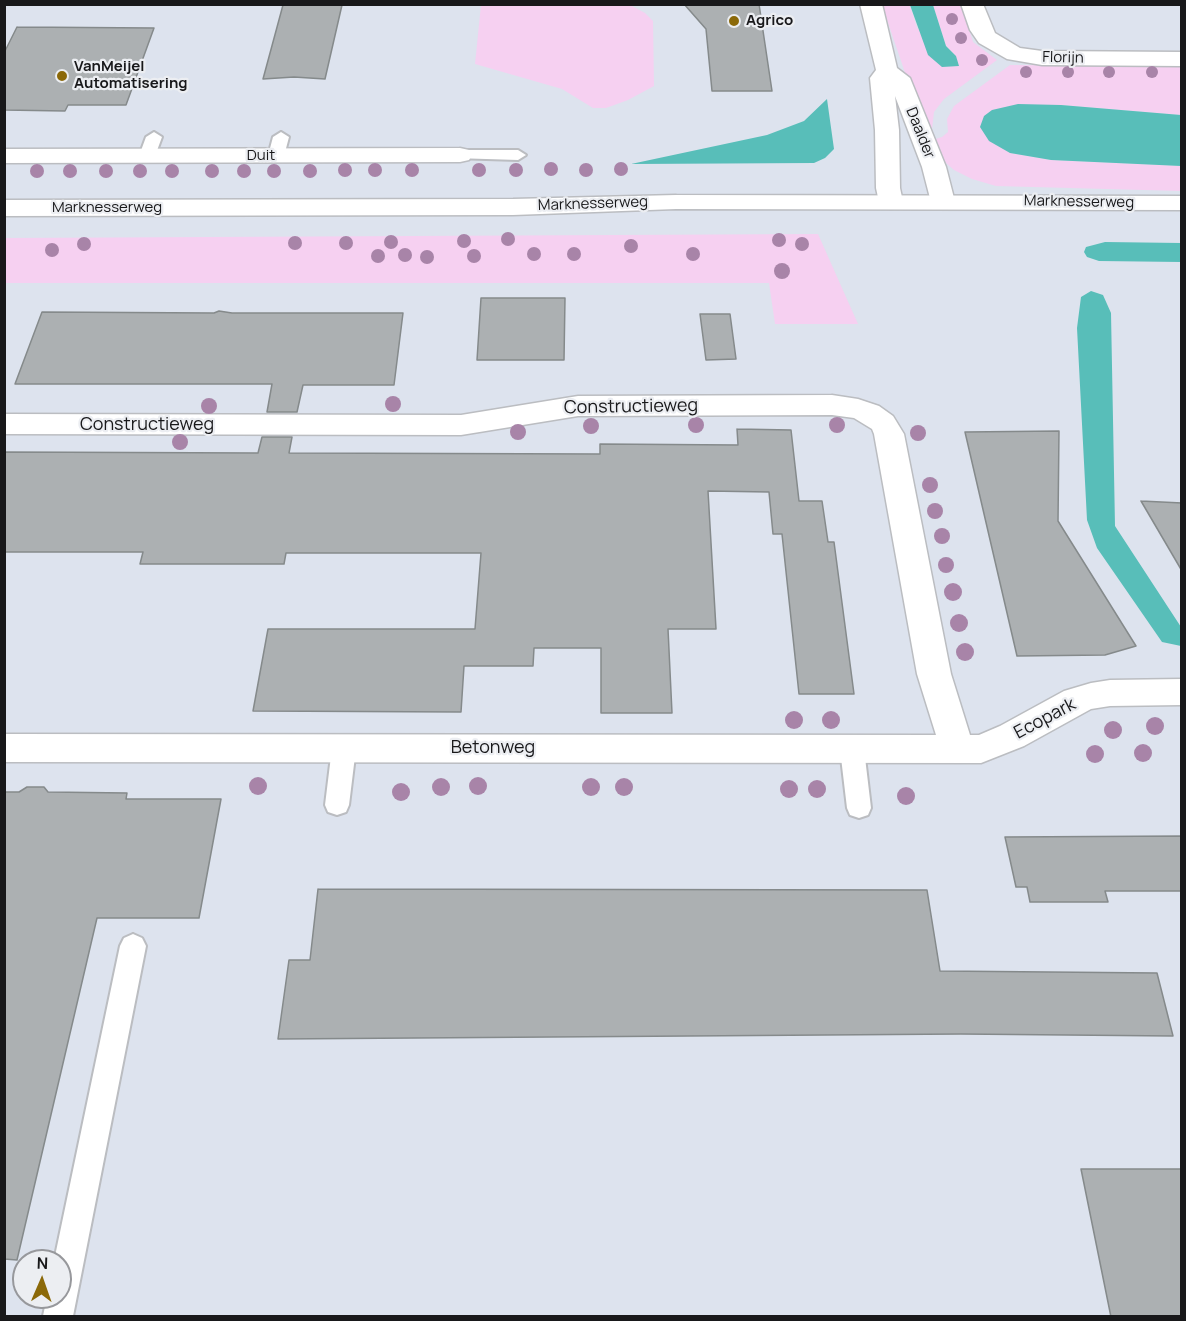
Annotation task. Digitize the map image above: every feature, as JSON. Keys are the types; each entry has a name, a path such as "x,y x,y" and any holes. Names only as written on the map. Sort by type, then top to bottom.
{"street":[{"name":"Daalder","path":"871,4 887,71 899,78 934,167 943,202"},
{"name":"Florijn","path":"972,4 981,30 987,38 1003,50 1015,54 1042,58 1182,59"},
{"name":"Daalder","path":"887,71 881,78 887,130 888,188 891,202"},
{"name":"Duit","path":"4,156 150,147 278,146 460,155"},
{"name":"Marknesserweg","path":"4,208 490,207 676,202 1182,203"},
{"name":"Constructieweg","path":"4,424 460,425 578,406 832,405 858,409 869,413 883,423 890,434 934,674 970,749"},
{"name":"Ecopark","path":"970,749 1012,736 1076,701 1091,696 1110,693 1182,692"},
{"name":"Betonweg","path":"4,748 970,749"}],"lane":[{"name":"Duit","path":"460,155 518,155"},
{"path":"337,805 344,748"},
{"path":"852,749 860,808"},
{"path":"58,1317 133,946"}],"shaded area":[{"path":"5,5 1181,5 1181,1316 5,1316"},
{"path":"481,5 630,5 645,13 653,21 654,86 628,100 606,108 593,108 562,89 475,64"},
{"path":"882,5 910,5 917,28 956,56 946,46 933,5 961,5 973,42 997,60 944,99 934,112 932,129 928,131 916,105"},
{"path":"1010,65 1181,66 1181,115 1061,105 1010,153 1051,160 1181,166 1181,191 996,186 972,179 954,170 946,163 932,140 948,132 947,119 954,106"},
{"path":"818,234 858,324 775,324 769,283 5,283 5,238"}],"water":[{"path":"910,5 933,5 946,46 956,56 959,66 942,67 928,55"},
{"path":"827,99 834,149 825,158 814,163 631,164 767,135 804,121"},
{"path":"1018,104 1061,105 1181,115 1181,166 1051,160 1010,153 989,141 980,127 984,116 992,110"},
{"path":"1105,242 1181,243 1181,262 1099,261 1087,257 1084,252 1086,247"},
{"path":"1091,291 1103,295 1111,313 1115,526 1181,627 1181,646 1162,642 1097,548 1087,520 1077,328 1081,297"}],"building":[{"path":"684,4 759,4 772,91 712,91 706,29"},
{"path":"283,5 342,5 325,79 294,77 263,79"},
{"path":"17,27 154,28 126,105 68,105 65,111 4,110 4,53"},
{"path":"481,298 565,298 564,360 477,360"},
{"path":"219,311 232,313 403,313 394,385 303,385 297,412 267,412 272,384 15,384 42,312 214,313"},
{"path":"700,314 730,314 736,359 706,360"},
{"path":"737,429 791,430 799,501 822,501 828,542 834,542 854,694 799,694 782,534 773,534 769,492 708,491 716,629 668,629 672,713 601,713 601,648 534,648 533,666 464,666 461,712 253,711 268,629 475,629 481,553 286,553 284,564 140,564 143,552 4,552 4,452 258,453 262,437 292,437 289,453 600,454 600,444 738,445"},
{"path":"1059,431 1058,521 1136,646 1105,655 1017,656 965,432"},
{"path":"1141,501 1182,503 1182,571"},
{"path":"27,787 44,787 48,792 127,793 126,799 221,799 199,918 97,918 20,1249 12,1249 12,1260 4,1259 4,792 19,792"},
{"path":"1182,836 1182,891 1105,891 1108,902 1030,902 1027,887 1016,887 1005,837"},
{"path":"318,889 927,890 940,971 1157,973 1173,1036 961,1034 278,1039 289,960 310,960"},
{"path":"1081,1169 1182,1169 1182,1317 1111,1317"}],"place":[{"name":"Agrico","path":"734,21"},
{"name":"VanMeijel Automatisering","path":"62,76"}]}
